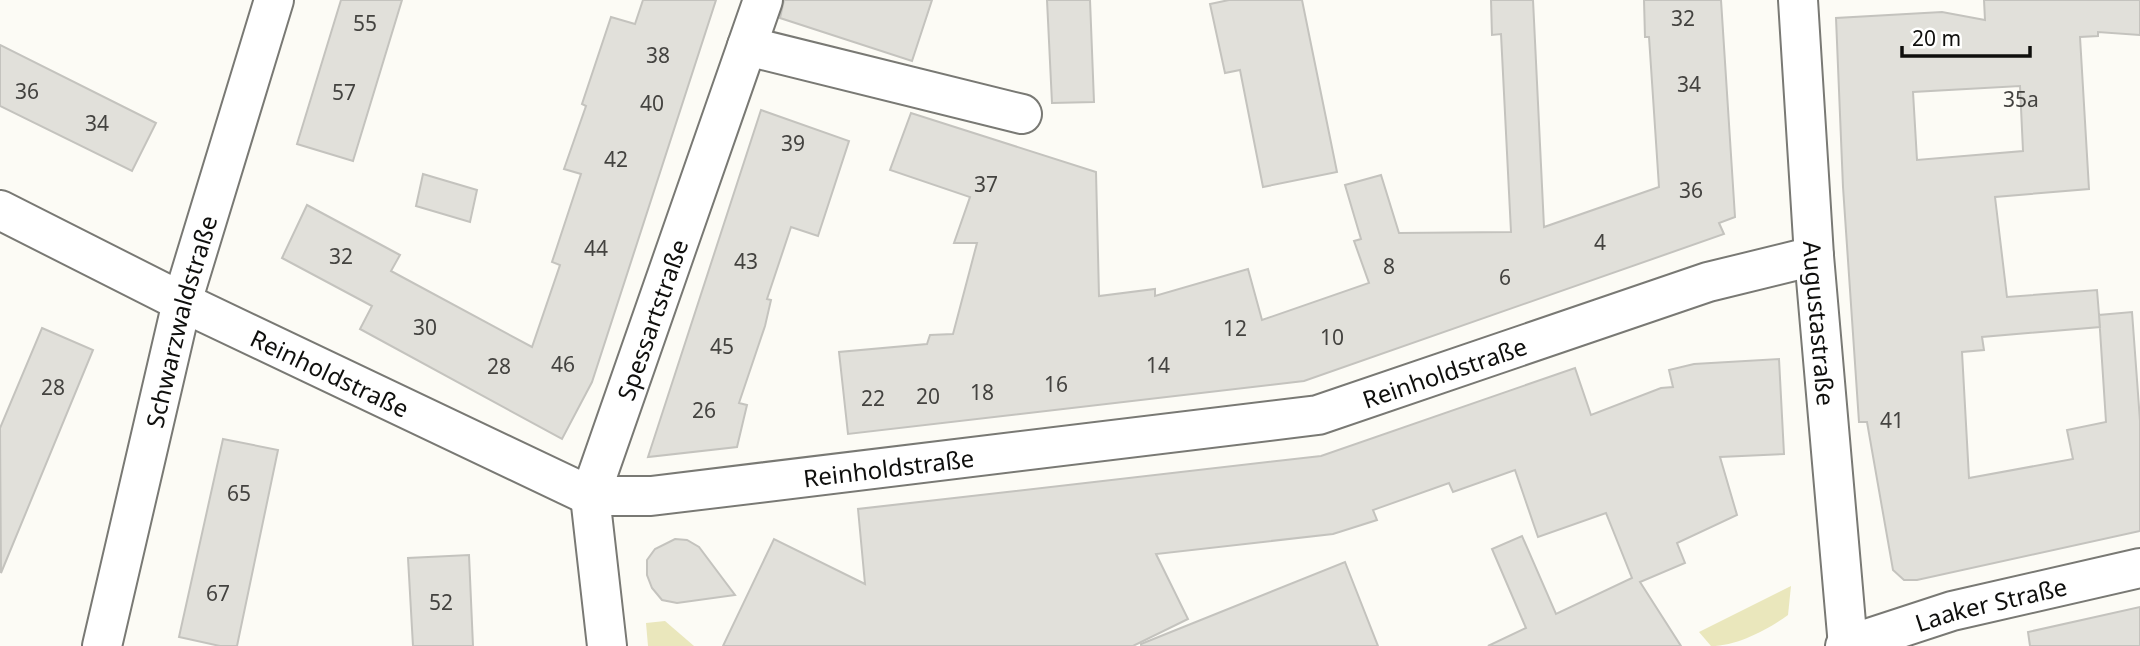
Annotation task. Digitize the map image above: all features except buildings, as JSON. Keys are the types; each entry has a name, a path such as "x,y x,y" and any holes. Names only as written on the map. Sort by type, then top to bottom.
{"street":[{"name":"Schwarzwaldstraße","path":"102,646 182,302 274,0"},
{"name":"Spessartstraße","path":"607,646 590,496 763,0"},
{"name":"Augustastraße","path":"1798,0 1814,256 1847,646"},
{"path":"747,47 1022,114"},
{"name":"Reinholdstraße","path":"0,210 182,302 590,496 651,496 1318,415 1708,282 1814,256"},
{"name":"Laaker Straße","path":"1847,646 1952,611 2140,568"}],"shaded area":[{"path":"1791,586 1788,615 1761,631 1731,643 1711,646 1699,632"},
{"path":"665,621 694,646 648,646 646,623"}]}
